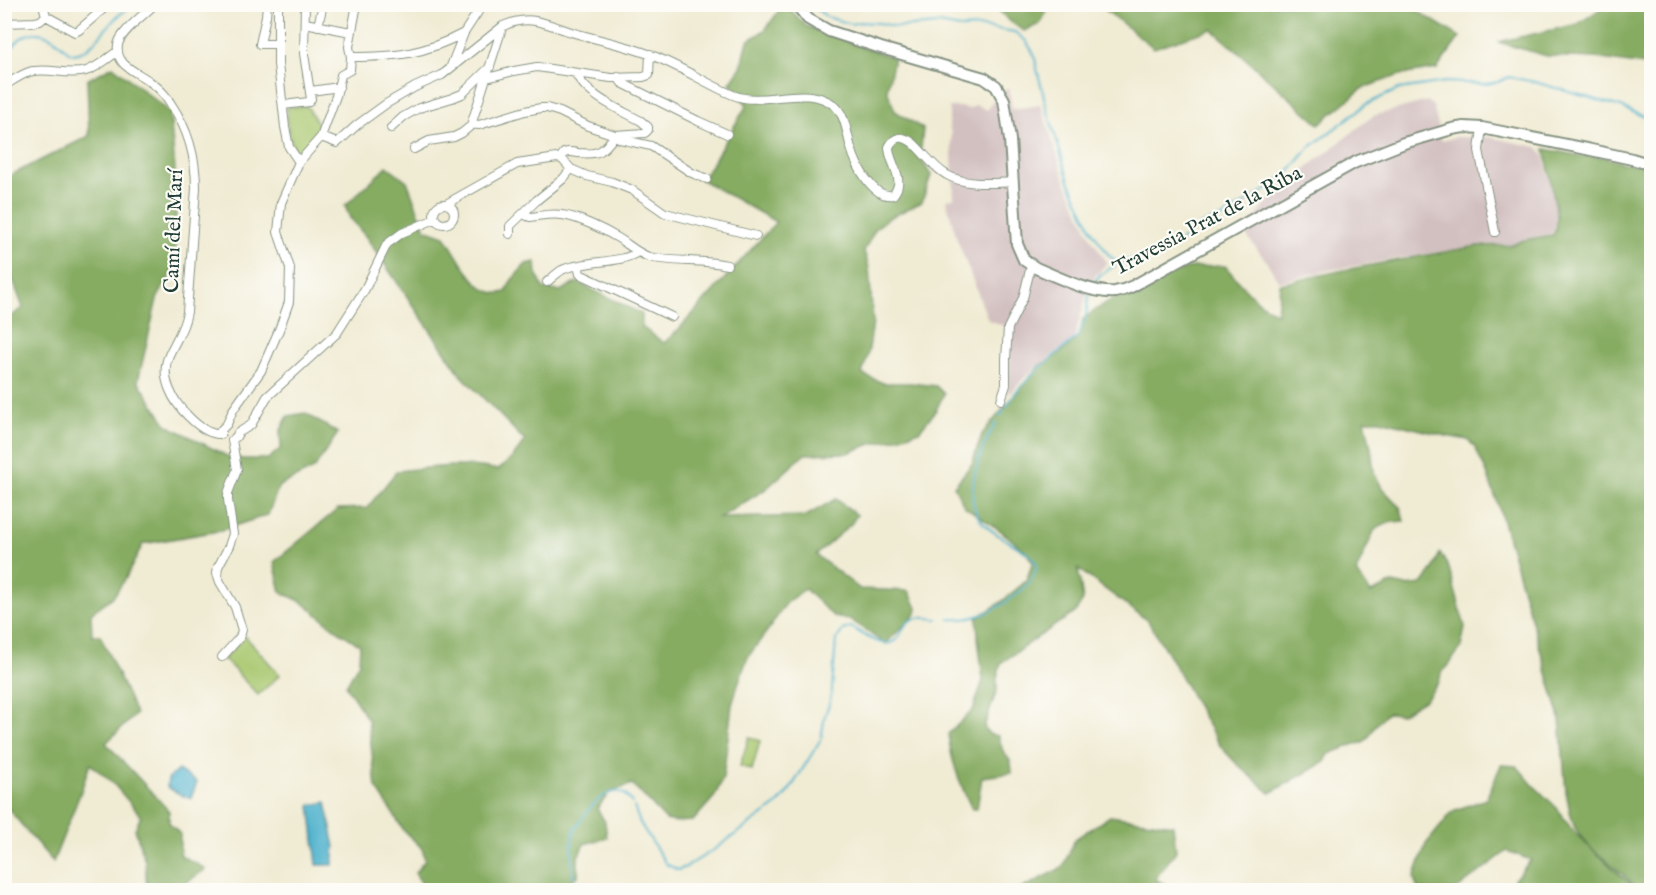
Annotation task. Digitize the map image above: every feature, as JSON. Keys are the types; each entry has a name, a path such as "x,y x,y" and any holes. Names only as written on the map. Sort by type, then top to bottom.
{"street":[{"path":"43,4 46,16 75,32 109,4"},
{"path":"4,86 32,72 77,73 97,66 118,51 120,38 155,4"},
{"path":"267,4 260,43 277,44"},
{"path":"278,4 279,77 288,143 299,162"},
{"path":"283,105 309,102 311,99 304,54 305,4"},
{"path":"318,26 322,4"},
{"path":"357,4 349,47 350,70 341,75 321,137 299,162 281,204 278,222 279,237 290,268 289,302 261,371 223,428 221,434 225,439 235,437 251,425 267,397 338,333 365,289 387,244 402,232 435,219"},
{"path":"451,67 464,33 483,4"},
{"path":"796,4 805,16 822,27 881,48 984,78 996,86 1002,94 1006,111 1017,244 1022,256 1031,266 1023,298 1008,328 1006,385 1002,400"},
{"path":"4,23 35,22 46,16"},
{"path":"321,137 337,143 366,117 404,93 442,75 503,26 521,20 539,21 650,54 736,96 753,98 807,96 827,101 835,106 843,120 861,170 872,186 882,194 891,196 897,190 899,177 890,156 889,147 895,139 901,137 913,142 940,170 949,176 963,181 1013,182"},
{"path":"305,23 351,32"},
{"path":"414,149 429,141 454,137 473,124 503,26"},
{"path":"351,57 388,57 412,53 441,45 464,33"},
{"path":"491,36 496,39 497,44"},
{"name":"Camí del Marí","path":"118,51 120,60 125,66 151,82 165,96 179,119 190,145 196,188 188,304 184,326 167,360 165,375 171,392 185,414 206,430 221,434"},
{"path":"487,78 537,67 611,78 643,77 649,75 650,54"},
{"path":"391,128 403,117 419,108 462,94 491,66"},
{"path":"446,204 453,209 453,219 445,224 435,219 434,213 437,207 517,164 560,158 562,154 568,152 591,154 599,152 615,135 645,133 648,130 648,127 641,121 599,97 580,81 576,74"},
{"path":"618,77 631,87 727,134"},
{"path":"311,92 339,87"},
{"path":"473,124 479,125 541,108 560,112 620,139 651,146 692,173 707,180"},
{"name":"Travessia Prat de la Riba","path":"1031,266 1100,291 1117,292 1133,286 1294,195 1371,155 1404,143 1464,127 1482,128 1592,150 1652,165"},
{"path":"1482,128 1479,150 1495,232"},
{"path":"560,158 571,169 632,190 660,211 672,216 756,236"},
{"path":"510,234 510,226 563,180 571,169"},
{"path":"526,211 527,216 530,217 560,214 577,219 611,234 638,252 656,258 727,265"},
{"path":"547,282 561,271 602,261 630,258 638,252"},
{"path":"580,266 580,274 672,317"},
{"path":"222,657 240,637 242,630 235,607 217,573 233,534 228,493 237,470 236,427 227,424"}],"shaded area":[{"path":"1009,88 1012,109 1041,105 1065,180 1092,240 1107,262 1090,282 1074,339 1028,374 1008,395 1010,328 988,320 957,239 946,200 954,198 949,107 969,109 976,105 987,110 996,96"},
{"path":"1427,101 1433,106 1442,141 1456,137 1489,137 1537,147 1544,156 1556,213 1554,231 1511,244 1477,245 1329,270 1279,282 1243,231 1279,190 1373,116"}],"green space":[{"path":"783,5 786,5 806,26 894,58 887,90 895,111 923,129 920,158 931,175 922,202 889,218 876,228 864,251 869,268 873,322 868,355 862,374 883,383 936,386 944,394 935,412 919,431 848,453 805,454 766,489 719,518 806,516 836,499 857,515 851,524 816,555 860,589 909,591 917,608 916,614 885,644 851,620 833,616 805,589 787,602 748,657 732,705 723,778 715,796 693,821 666,820 632,784 609,793 597,809 605,822 607,838 584,844 578,857 578,876 563,886 542,887 537,890 426,890 415,873 425,860 422,848 404,831 376,787 368,720 346,686 359,662 360,645 338,631 302,602 281,592 274,562 338,509 367,508 397,471 460,466 498,470 513,457 525,441 461,375 366,237 350,218 345,206 387,166 407,181 425,229 445,236 465,268 484,289 495,293 506,292 511,281 526,264 536,262 537,275 544,289 560,291 577,282 642,314 642,327 664,343 776,222 702,180 747,105 730,83 741,67 748,41 765,30"},
{"path":"994,5 1050,5 1040,24 1024,31 1008,20"},
{"path":"1099,5 1411,5 1460,37 1437,69 1400,75 1363,88 1319,124 1212,29 1154,48"},
{"path":"1606,5 1651,5 1651,66 1595,58 1547,56 1498,42 1578,24"},
{"path":"113,66 170,112 176,182 176,265 157,299 138,381 167,425 227,456 243,459 268,459 281,448 280,432 288,416 305,413 338,433 314,469 279,486 268,515 219,531 143,544 114,596 91,613 92,635 100,635 136,714 106,743 169,811 169,823 180,834 180,855 206,869 175,890 147,890 145,861 135,829 141,816 112,782 90,764 53,862 5,805 4,321 23,308 5,258 5,178 89,136 87,80"},
{"path":"307,106 321,129 320,133 303,150 297,152 289,137 287,108"},
{"path":"1545,149 1651,166 1651,890 1638,890 1589,846 1574,826 1566,792 1560,718 1499,508 1487,473 1474,446 1468,440 1380,420 1365,420 1374,472 1382,488 1400,507 1404,521 1384,524 1374,531 1356,572 1371,593 1393,583 1406,586 1422,584 1433,569 1440,553 1449,568 1465,627 1461,648 1426,699 1401,714 1387,713 1363,743 1329,754 1325,762 1270,793 1221,747 1148,621 1078,569 1083,600 1075,613 1001,663 997,690 984,727 989,734 998,736 1003,751 1011,762 1012,773 982,777 977,809 972,809 957,773 948,734 973,710 983,680 977,618 1000,603 1026,581 1033,562 1024,550 1001,531 964,506 954,486 972,464 982,434 1039,366 1076,339 1083,319 1109,301 1173,270 1225,266 1255,298 1277,313 1280,284 1477,246 1511,245 1552,235 1555,232 1557,216"},
{"path":"245,636 280,675 258,695 224,659"},
{"path":"749,737 760,741 752,770 740,766"},
{"path":"1501,765 1517,766 1557,808 1584,842 1637,890 1505,890 1531,860 1507,851 1456,890 1418,890 1414,878 1426,844 1453,811 1486,799"},
{"path":"1110,816 1173,825 1176,851 1155,879 1178,890 1019,890 1063,867 1075,839"},
{"path":"1195,887 1196,890 1178,890"}],"water":[{"path":"178,770 197,782 191,798 167,787 168,779"},
{"path":"326,802 335,847 333,865 317,865 310,805"}],"waterway":[{"path":"4,60 20,39 36,33 52,38 75,54 83,51 93,44 114,19 134,4"},
{"path":"810,4 827,17 851,24 859,22 897,27 939,24 960,28 983,27 1015,32 1026,41 1034,54 1047,109 1069,181 1093,232 1107,253 1114,260 1121,262 1159,253 1178,243 1201,225 1223,217 1266,190 1291,170 1309,148 1367,104 1399,89 1445,82 1486,84 1509,77 1535,82 1621,107 1652,120"},
{"path":"1095,281 1101,274 1121,262"},
{"path":"1007,406 1016,392 1035,372 1079,335 1086,316 1089,294"},
{"path":"1000,416 1004,410"},
{"path":"949,619 974,617 997,608 1025,587 1035,571 1036,564 1031,556 990,529 976,512 973,499 975,472 984,445 996,423"},
{"path":"634,807 640,823 666,864 678,870 712,851 778,804 791,788 821,739 832,689 836,640 843,630 851,627 877,642 891,643 912,620 938,619"},
{"path":"573,877 572,839 575,829 586,813 598,800 612,792 626,795 632,803"},
{"path":"575,885 577,890"}]}
